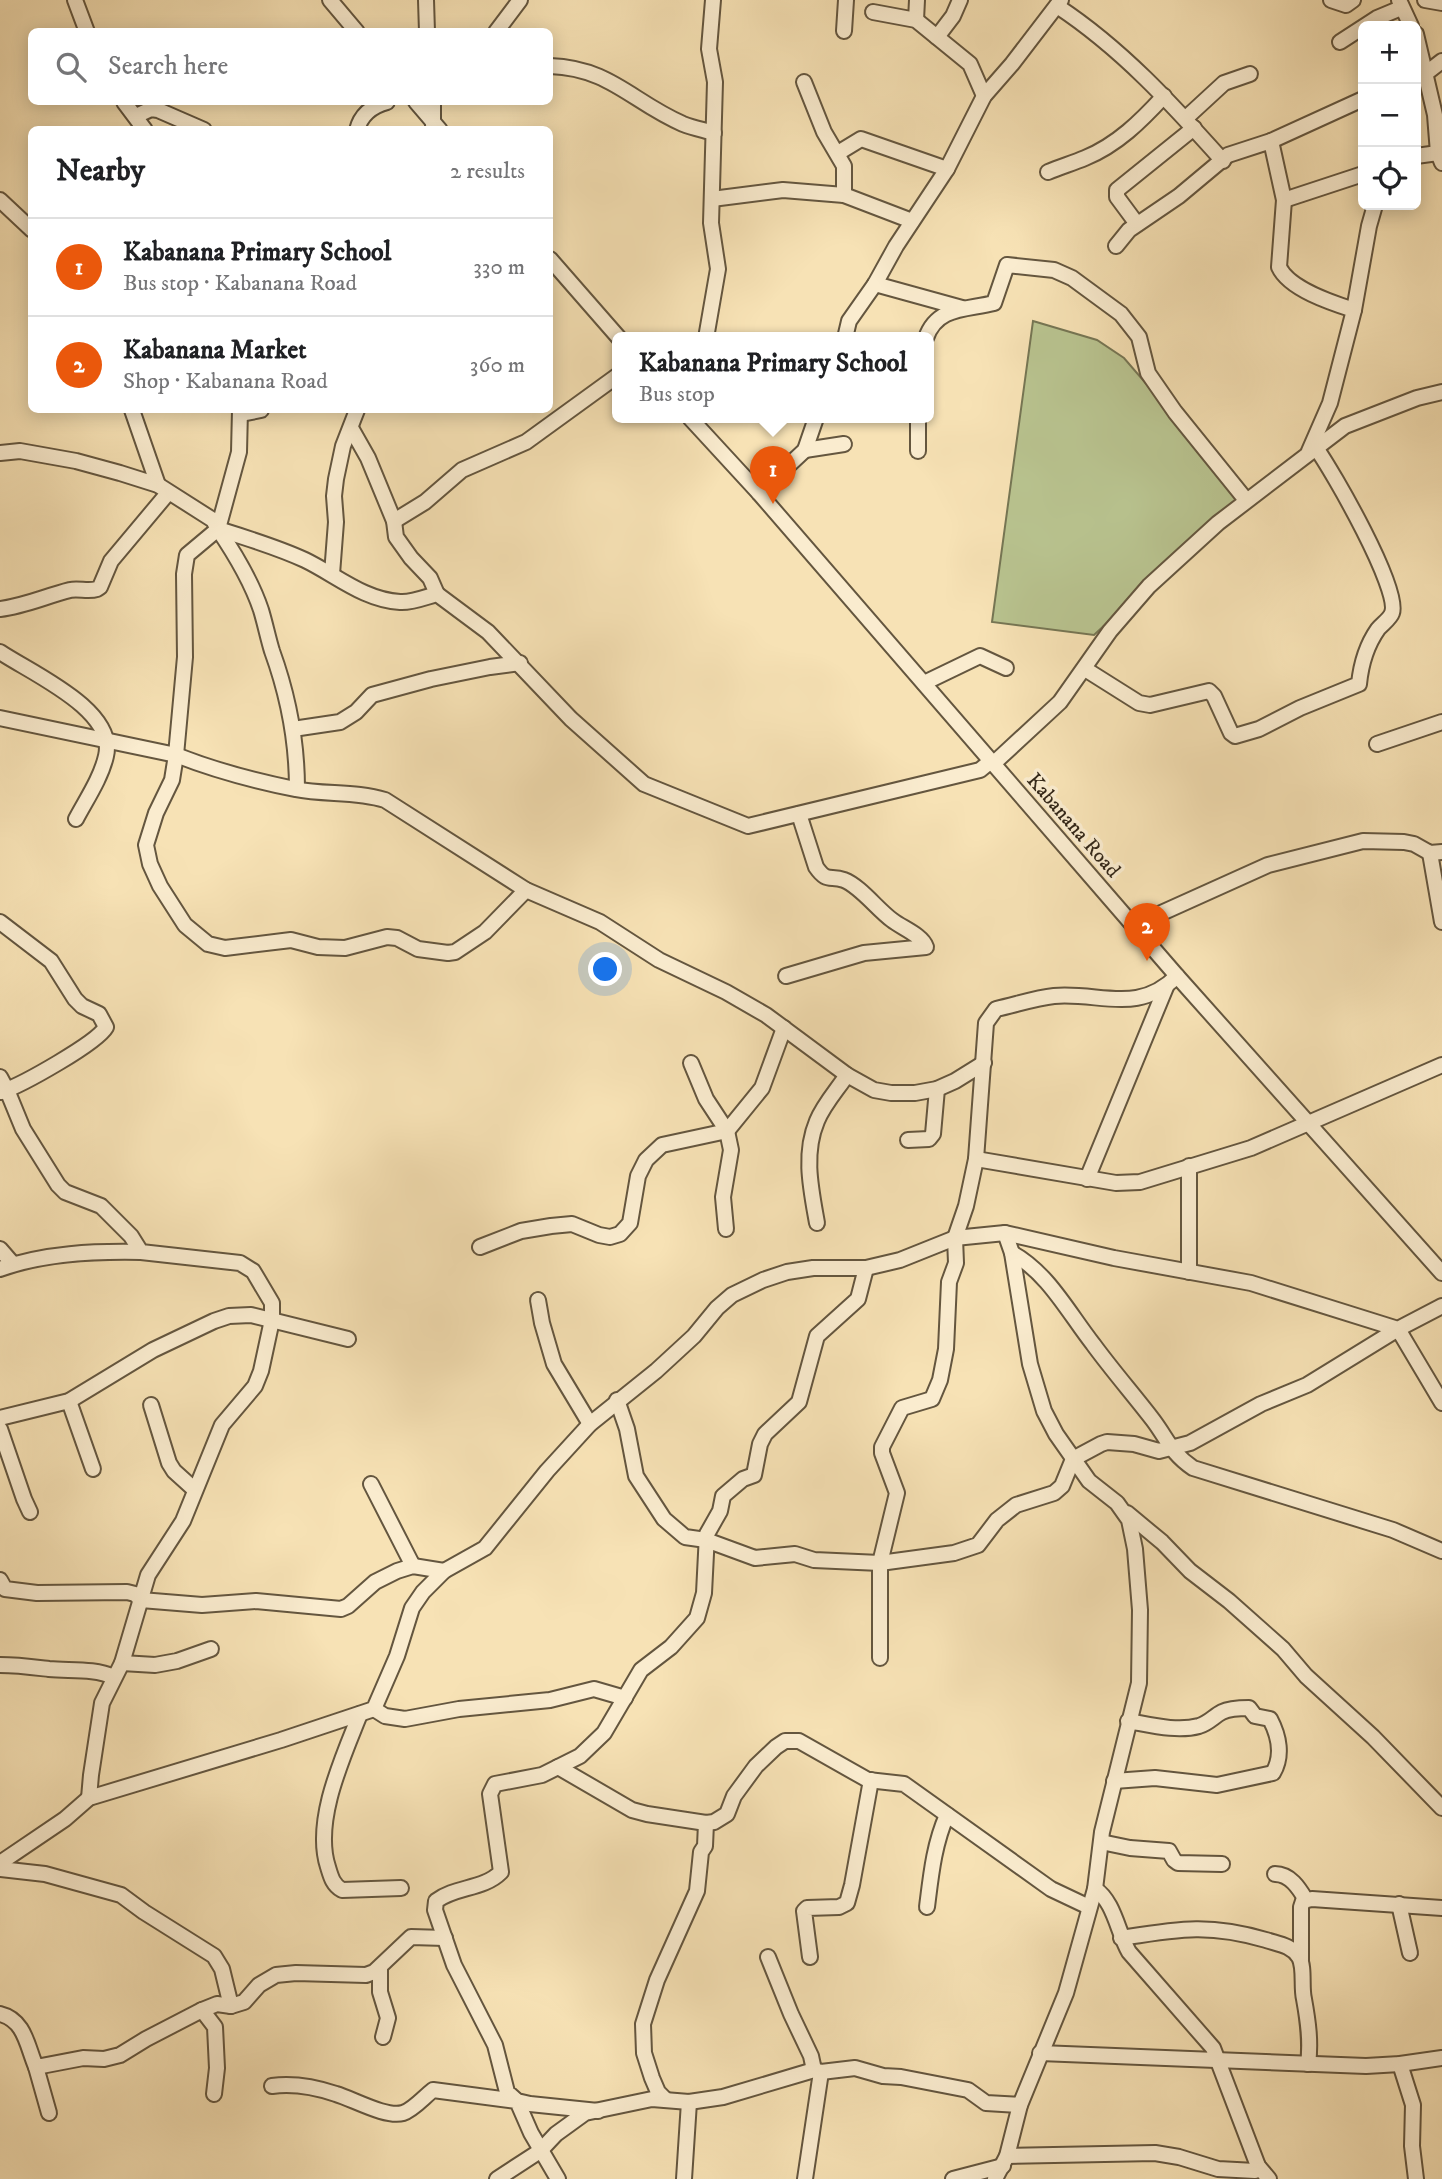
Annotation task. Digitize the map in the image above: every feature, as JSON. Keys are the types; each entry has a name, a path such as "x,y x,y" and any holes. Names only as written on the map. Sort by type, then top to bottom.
{"street":[{"path":"75,0 85,28"},
{"path":"330,0 353,28"},
{"path":"426,0 427,28"},
{"path":"499,28 520,0"},
{"path":"707,332 718,269 711,223 715,82 709,49 713,0"},
{"path":"844,31 846,0"},
{"path":"916,20 917,0"},
{"path":"937,37 953,16 960,0"},
{"path":"1331,0 1346,5 1353,0"},
{"path":"1425,0 1442,3"},
{"path":"1340,42 1400,4 1409,21"},
{"path":"846,332 849,321 947,169 984,96 1054,5 1130,62 1223,161"},
{"path":"873,12 916,20 970,64 984,96"},
{"path":"1421,157 1441,160 1435,115 1421,78 1442,61"},
{"path":"553,66 593,73 613,82 682,124 714,133"},
{"path":"1137,224 1117,197 1117,190 1190,123 1224,83 1250,74"},
{"path":"804,82 822,129 838,153 844,169 844,195"},
{"path":"1048,172 1113,144 1140,122 1164,96"},
{"path":"1116,246 1137,224 1179,196 1231,154 1271,141 1358,101"},
{"path":"126,105 142,126"},
{"path":"358,126 368,111 376,105"},
{"path":"418,105 434,126"},
{"path":"433,105 435,126"},
{"path":"136,117 151,109 158,110 195,126"},
{"path":"838,153 861,139 947,169"},
{"path":"1271,141 1284,200 1278,261 1282,273 1326,301 1354,310"},
{"path":"1284,200 1358,176"},
{"path":"712,199 783,190 844,195 912,221"},
{"path":"0,200 28,226"},
{"path":"1312,450 1330,403 1354,310 1374,210"},
{"path":"553,262 614,332"},
{"path":"929,332 941,316 962,307 994,303 1009,265 1054,270 1072,278 1121,314 1139,337 1146,368 1175,412 1246,500"},
{"path":"875,284 962,307"},
{"path":"394,521 425,502 462,470 526,442 612,380"},
{"path":"351,428 368,458 394,521 396,537 402,548 430,578 437,594 488,632 571,719 644,784 748,826 980,770 992,763 1060,702 1110,631 1149,586 1246,500 1353,422 1417,398 1442,392"},
{"path":"133,413 163,489"},
{"path":"241,413 239,452 218,529 187,555 185,565 186,657 176,755 172,780 156,813 146,845 150,864 172,908 185,925 208,944 225,948 291,940 318,947 345,948 387,937 397,938 418,949 456,952 485,932 526,890"},
{"path":"332,575 336,479 343,446 356,413"},
{"name":"Kabanana Road","path":"697,423 1177,976 1442,1273"},
{"path":"759,493 805,450 814,423"},
{"path":"918,423 918,451"},
{"path":"805,450 844,444"},
{"path":"0,453 20,450 76,461 163,489 212,520 245,573 261,609 272,651 281,671 293,729 297,789"},
{"path":"1085,669 1139,703 1150,705 1209,691 1214,696 1231,733 1236,736 1259,729 1300,708 1359,684 1366,649 1392,612 1393,598 1366,536 1325,460 1312,450"},
{"path":"0,609 24,606 46,596 74,589 100,587 111,561 163,489"},
{"path":"218,529 262,542 305,560 348,586 402,603 437,594"},
{"path":"0,652 87,709 99,721 106,740 107,754 76,820"},
{"path":"924,683 981,656 1006,668"},
{"path":"293,729 340,722 356,712 372,695 431,678 520,663"},
{"path":"0,718 176,755 200,764 297,789 368,795 385,800 526,890 600,922 660,960 766,1014 816,1049 847,1075 874,1090 915,1093 937,1089 984,1063"},
{"path":"1377,744 1442,722"},
{"path":"786,976 864,953 926,947 922,940 890,919 845,880 826,878 821,874 816,867 799,814"},
{"path":"1139,931 1157,915 1268,865 1363,841 1404,842 1436,853 1442,922"},
{"path":"0,922 51,961 75,999 82,1006 99,1014 106,1027 94,1041 29,1080 2,1086 23,1129 61,1190 101,1206 131,1236 141,1252"},
{"path":"1087,1178 1166,987 1177,976"},
{"path":"880,1658 880,1563 897,1493 881,1447 902,1408 932,1399 940,1380 946,1349 949,1282 956,1263 955,1238 966,1206 976,1159 986,1023 996,1009 1053,996 1081,996 1119,1001 1144,996 1166,987"},
{"path":"480,1247 521,1231 572,1224 598,1235 610,1237 620,1234 630,1223 638,1176 646,1160 662,1145 727,1131 762,1088 784,1028"},
{"path":"691,1063 706,1099 727,1131 730,1150 723,1197 726,1229"},
{"path":"976,1159 1116,1183 1140,1182 1251,1148 1442,1065"},
{"path":"817,1223 809,1177 809,1150 816,1122 847,1075"},
{"path":"908,1140 929,1139 933,1134 937,1089"},
{"path":"1189,1166 1189,1272"},
{"path":"966,1206 974,1235"},
{"path":"1005,1233 1012,1253 1023,1326 1038,1395 1056,1434 1073,1459 1090,1481 1162,1542 1190,1571 1283,1649 1306,1676 1373,1737 1442,1808"},
{"path":"401,1888 342,1890 333,1882 323,1844 334,1785 367,1712 397,1656 412,1608 423,1592 444,1571 485,1549 590,1424 656,1371 694,1336 717,1308 732,1295 763,1280 787,1272 813,1268 866,1268 900,1260 955,1238 1005,1233 1114,1258 1251,1283 1398,1329 1442,1402"},
{"path":"0,1249 7,1267 97,1253 141,1252 240,1263 253,1271 272,1303 272,1320 255,1386 222,1425 183,1521 148,1575 122,1663 102,1703 89,1798"},
{"path":"1012,1253 1028,1262 1051,1287 1088,1339 1154,1422 1171,1450 1193,1468 1369,1522 1442,1551"},
{"path":"558,2179 540,2151 517,2101 506,2092 495,2045 454,1965 435,1910 436,1901 454,1892 484,1884 501,1872 490,1794 492,1788 501,1782 542,1775 580,1756 604,1733 642,1670 671,1647 697,1618 704,1593 706,1540 712,1522 720,1511 723,1496 743,1479 754,1475 760,1444 765,1434 799,1402 817,1336 858,1299 866,1268"},
{"path":"538,1300 554,1364 590,1424"},
{"path":"617,1401 627,1429 636,1476 664,1519 685,1537 706,1540 755,1558 795,1554 814,1560 880,1563 954,1553 978,1545 997,1520 1016,1505 1054,1493 1062,1486 1073,1459 1107,1442 1134,1444 1159,1451 1190,1443 1261,1404 1307,1385 1398,1329 1442,1306"},
{"path":"0,1418 69,1401 153,1350 229,1316 251,1315 348,1339"},
{"path":"69,1401 93,1469"},
{"path":"151,1405 169,1463 195,1490"},
{"path":"0,1429 23,1499 30,1512"},
{"path":"371,1483 413,1566"},
{"path":"995,2179 1005,2161 1020,2105 1066,1993 1095,1889 1101,1842 1114,1781 1139,1683 1140,1610 1135,1549 1129,1520 1117,1503"},
{"path":"0,1580 2,1586 10,1590 37,1593 127,1592 135,1594 141,1600 202,1605 256,1601 341,1609 375,1582 413,1566 444,1571"},
{"path":"122,1663 155,1665 177,1661 211,1649"},
{"path":"0,1665 102,1672 114,1677"},
{"path":"0,1863 46,1833 89,1798 367,1712 405,1719 459,1709 550,1700 594,1689 625,1699"},
{"path":"1114,1781 1155,1778 1217,1784 1273,1773 1279,1762 1275,1727 1270,1719 1255,1716 1249,1708 1227,1710 1208,1723 1196,1727 1161,1727 1128,1721"},
{"path":"558,1767 632,1810 706,1823 714,1822 727,1814 734,1796 755,1766 785,1741 799,1741 871,1780 904,1784 1051,1889 1089,1907"},
{"path":"810,1957 804,1911 807,1908 839,1907 847,1903 871,1780"},
{"path":"927,1907 937,1842 947,1815"},
{"path":"666,2100 658,2092 652,2078 645,2053 643,2024 657,1980 697,1891 706,1823"},
{"path":"1101,1842 1130,1849 1169,1851 1178,1863 1222,1864"},
{"path":"0,1869 45,1874 121,1895 214,1956 222,1969 231,2006"},
{"path":"1275,1874 1281,1874 1294,1882 1306,1900"},
{"path":"1095,1889 1107,1901 1129,1952 1213,2048 1257,2172"},
{"path":"1306,1900 1442,1908"},
{"path":"1306,1900 1301,1907 1301,1960 1309,2042 1308,2064"},
{"path":"1399,1904 1410,1953"},
{"path":"1121,1938 1201,1927 1240,1932 1286,1946 1301,1960"},
{"path":"36,2067 120,2055 202,2010 217,2004 231,2006 244,2001 259,1985 276,1975 366,1975 380,1968 394,1950 411,1937 445,1938"},
{"path":"768,1957 818,2071 805,2179"},
{"path":"380,1968 380,1992 388,2018 383,2037"},
{"path":"202,2010 215,2027 217,2068 214,2094"},
{"path":"0,2014 16,2021 23,2032 49,2113"},
{"path":"1040,2053 1308,2064 1399,2064 1442,2058"},
{"path":"1399,2064 1413,2105 1412,2146 1416,2179"},
{"path":"497,2179 540,2151 556,2134 585,2113 652,2099 689,2102 723,2097 818,2071 855,2068 883,2076 968,2090 986,2103 1020,2105"},
{"path":"272,2086 286,2084 312,2087 398,2115 408,2112 433,2090 598,2111"},
{"path":"684,2179 689,2102"},
{"path":"953,2179 1005,2161 1155,2153 1218,2169 1257,2172 1269,2179"}],"green space":[{"path":"1033,321 1097,340 1124,358 1243,496 1094,635 992,622"}],"place":[{"name":"Kabanana Primary School","path":"773,504"},
{"name":"Kabanana Market","path":"1147,961"}]}
